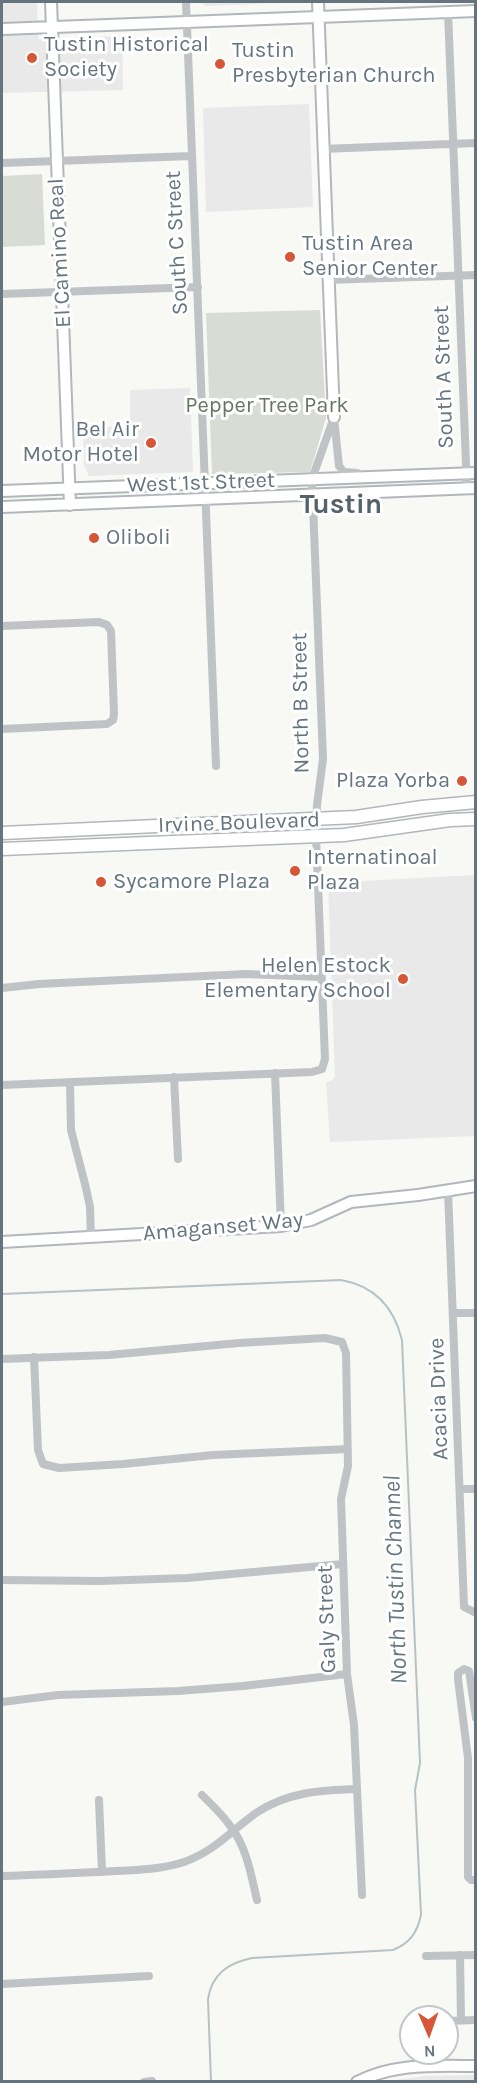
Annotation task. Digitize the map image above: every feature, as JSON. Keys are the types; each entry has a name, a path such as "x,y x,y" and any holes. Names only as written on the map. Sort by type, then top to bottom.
{"main road":[{"name":"El Camino Real","path":"51,2 70,505"},
{"path":"318,2 333,417"},
{"path":"2,29 476,11"},
{"name":"West 1st Street","path":"2,491 471,473"},
{"name":"West 1st Street","path":"2,507 471,488"},
{"name":"Irvine Boulevard","path":"2,833 316,820 476,802"},
{"name":"Irvine Boulevard","path":"2,849 364,833 437,822 476,819"},
{"path":"172,826 172,842"},
{"name":"Amaganset Way","path":"2,1242 281,1226 311,1220 351,1202 476,1186"},
{"path":"357,2082 380,2072 400,2068 476,2067"}],"street":[{"name":"South C Street","path":"186,2 216,766"},
{"name":"South A Street","path":"448,12 471,488"},
{"path":"322,149 476,143"},
{"path":"2,163 192,156"},
{"path":"327,280 476,275"},
{"path":"2,294 198,287"},
{"path":"333,417 339,466 344,472 377,472 386,476"},
{"name":"North B Street","path":"275,1073 312,1072 322,1069 325,1059 316,836 323,759 312,479 333,417"},
{"path":"2,626 99,622 107,626 111,631 114,714 112,720 107,724 2,729"},
{"path":"2,988 39,984 246,974 321,977"},
{"path":"2,1085 275,1073 281,1226"},
{"path":"174,1077 178,1159"},
{"path":"70,1083 71,1130 88,1197 91,1238"},
{"name":"Acacia Drive","path":"448,1190 464,1607 476,1613"},
{"path":"454,1313 476,1313"},
{"name":"Galy Street","path":"34,1358 109,1355 325,1338 342,1342 346,1353 348,1449 348,1466 341,1499 343,1564 347,1674 354,1725 362,1895"},
{"path":"2,1359 34,1358 38,1450 43,1464 58,1468 213,1455 348,1449"},
{"path":"460,1489 476,1489"},
{"path":"2,1580 100,1581 187,1578 343,1564"},
{"path":"476,1718 471,1679 469,1671 464,1669 458,1672 458,1679 472,1791 468,1877 476,1880"},
{"path":"2,1702 58,1695 232,1687 347,1674"},
{"path":"2,1876 148,1869 176,1864 214,1847 258,1812 288,1797 319,1790 357,1789"},
{"path":"202,1794 234,1831 249,1863 257,1900"},
{"path":"99,1800 102,1872"},
{"path":"460,1955 461,2020 476,2020"},
{"path":"426,1956 476,1955"},
{"path":"2,1984 149,1976"},
{"path":"144,2082 152,2081"}],"shaded area":[{"path":"2,2 37,2 38,39 122,36 123,90 2,93"},
{"path":"199,2 303,2 206,6"},
{"path":"309,104 313,207 206,212 203,108"},
{"path":"190,388 193,472 89,476 84,465 83,428 130,426 130,390"},
{"name":"Helen Estock Elementary School","path":"475,875 475,1136 330,1142 326,1082 331,1081 335,1076 328,883"},
{"path":"475,2075 475,2081 389,2081 425,2076"}],"green space":[{"path":"42,174 45,245 2,247 2,176"},
{"name":"Pepper Tree Park","path":"320,310 326,418 310,472 212,474 206,313"}],"waterway":[{"name":"North Tustin Channel","path":"2,1294 341,1280 364,1287 381,1300 394,1318 402,1340 420,1763 415,1790 421,1915 412,1937 393,1950 252,1958 222,1971 213,1983 208,1999 211,2082"}],"place":[{"name":"Tustin Historical Society","path":"32,58"},
{"name":"Tustin Presbyterian Church","path":"220,64"},
{"name":"Tustin Area Senior Center","path":"290,257"},
{"name":"Bel Air Motor Hotel","path":"151,443"},
{"name":"Oliboli","path":"94,538"},
{"name":"Plaza Yorba","path":"462,781"},
{"name":"Internatinoal Plaza","path":"295,871"},
{"name":"Sycamore Plaza","path":"101,882"},
{"name":"Helen Estock Elementary School","path":"403,979"}],"district":[{"name":"Tustin","path":"341,505"}]}
